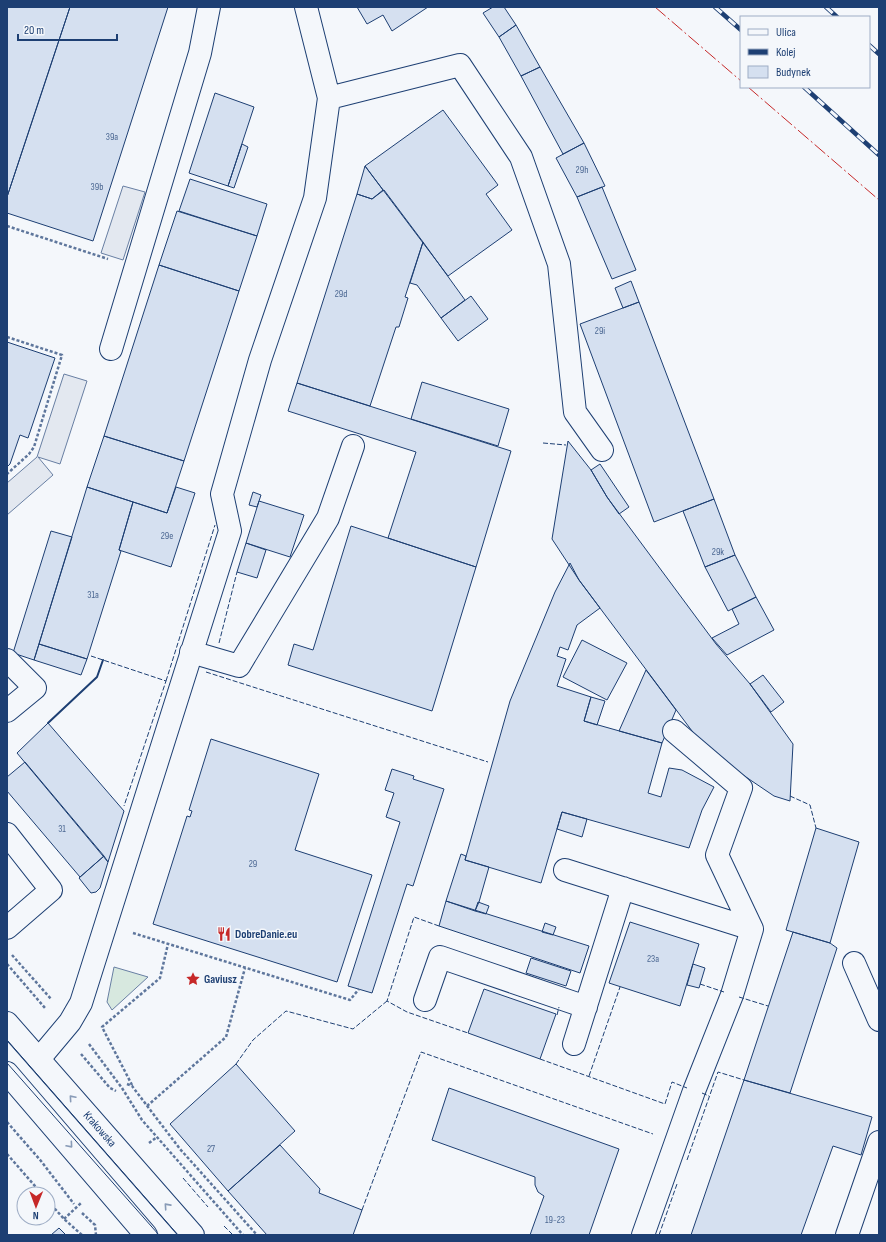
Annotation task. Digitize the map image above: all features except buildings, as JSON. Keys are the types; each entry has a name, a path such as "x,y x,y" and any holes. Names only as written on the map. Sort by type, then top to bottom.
{"main road":[{"path":"111,349 200,53 210,7"},
{"path":"39,1059 70,1022 80,1003 230,531 222,494 260,360 315,198 329,98 306,7"},
{"path":"329,98 460,65 521,157 559,264 576,412 602,450"},
{"path":"191,652 239,666 328,518 352,446"},
{"path":"7,660 35,688 7,711"},
{"path":"643,1235 694,1090 732,995 752,929 717,855 741,788 674,731"},
{"path":"7,834 51,890 7,928"},
{"path":"565,870 752,929"},
{"path":"574,1044 623,888"},
{"path":"425,1000 440,957 586,1007"},
{"path":"854,963 879,1020"},
{"name":"Krakowska","path":"7,1023 193,1235"},
{"path":"7,1073 146,1235"},
{"path":"847,1235 879,1142"}],"path":[{"path":"7,226 135,268"},
{"path":"7,337 62,355 34,447 29,454 7,474"},
{"path":"105,924 350,1000 359,989"},
{"path":"168,944 160,978 102,1027 132,1086 179,1150 255,1234"},
{"path":"7,949 51,1000"},
{"path":"7,964 48,1012"},
{"path":"147,1106 226,1037 244,968"},
{"path":"89,1043 122,1088 142,1120 242,1235"},
{"path":"79,1051 110,1088 116,1091"},
{"path":"127,1084 132,1086"},
{"path":"7,1122 41,1161 74,1204"},
{"path":"7,1154 35,1186"},
{"path":"64,1220 85,1200"},
{"path":"56,1210 64,1220 82,1235"},
{"path":"82,1213 95,1225 96,1235"}],"shaded area":[{"path":"123,186 145,192 123,260 101,253"},
{"path":"64,374 87,381 60,464 38,457 53,475 7,515 7,483 37,457"},
{"path":"114,967 148,977 112,1010 107,1002"}],"tram line":[{"path":"7,1040 178,1235"},
{"path":"7,1063 159,1235"}],"railway":[{"path":"715,7 740,29"},
{"path":"826,7 836,16"},
{"path":"870,46 879,54"},
{"path":"805,88 879,155"}],"fence":[{"path":"543,443 566,445"},
{"path":"166,681 215,525"},
{"path":"219,643 237,572"},
{"path":"91,656 166,681 124,806"},
{"path":"206,672 488,762"},
{"path":"790,796 810,805 816,828"},
{"path":"439,926 414,917 387,1001 407,1012 468,1033"},
{"path":"700,984 724,992"},
{"path":"589,1076 620,987"},
{"path":"739,997 768,1006"},
{"path":"236,1064 253,1040 286,1011 353,1029 387,1001"},
{"path":"557,1015 559,1007"},
{"path":"362,1210 421,1052 653,1134"},
{"path":"540,1059 665,1104 672,1082 687,1088"},
{"path":"687,1160 718,1072 744,1080"},
{"path":"702,1093 709,1096"},
{"path":"183,1178 208,1207"},
{"path":"659,1235 677,1184"},
{"path":"224,1226 233,1235"}],"wall":[{"path":"48,723 97,677 103,660"}],"power":[{"path":"655,7 740,80"},
{"path":"749,88 879,200"}],"place":[{"name":"DobreDanie.eu","path":"224,934"},
{"name":"Gaviusz","path":"193,979"}]}
